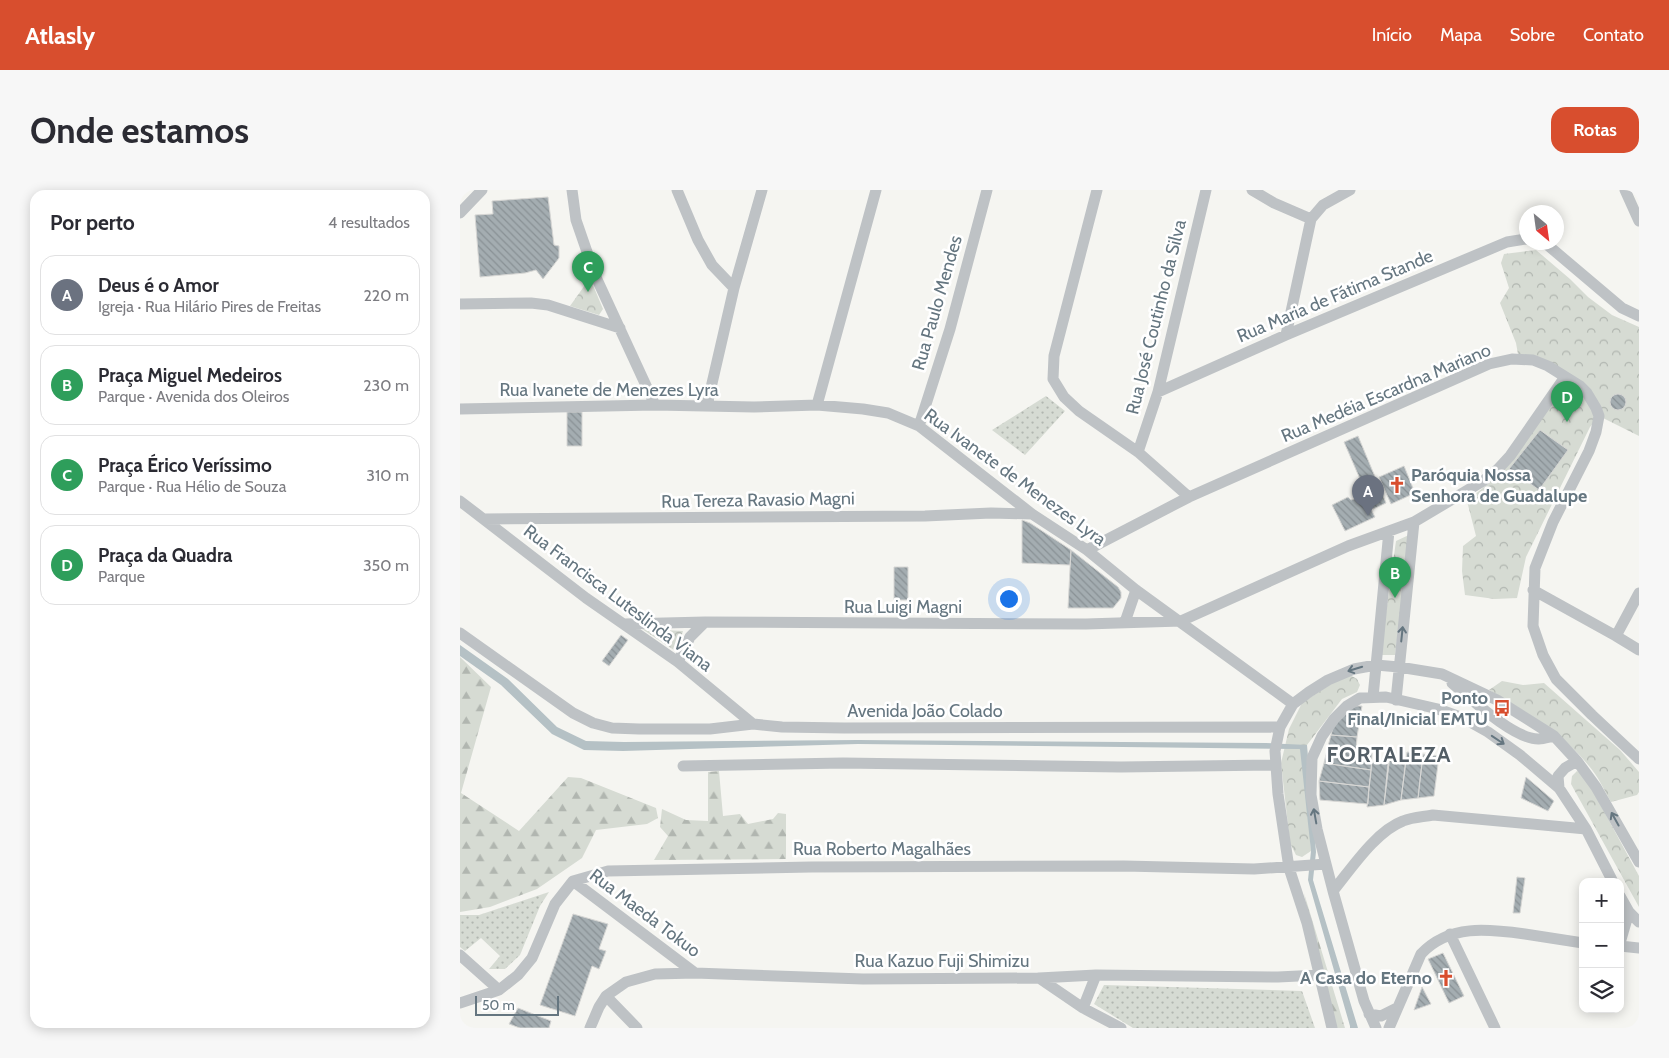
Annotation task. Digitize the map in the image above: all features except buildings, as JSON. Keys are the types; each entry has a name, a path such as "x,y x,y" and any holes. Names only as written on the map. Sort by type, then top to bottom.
{"street":[{"path":"460,213 482,190"},
{"path":"572,190 576,220 595,274 655,405"},
{"path":"678,190 698,240 712,265 734,288"},
{"path":"708,406 734,288 762,190"},
{"path":"817,405 876,190"},
{"name":"Rua Paulo Mendes","path":"919,426 950,328 987,190"},
{"path":"1097,190 1054,356 1053,378 1064,398 1079,412 1138,452 1189,497"},
{"name":"Rua José Coutinho da Silva","path":"1138,452 1158,392 1206,190"},
{"path":"1252,190 1274,203 1310,219"},
{"path":"1286,335 1310,219 1323,205 1350,190"},
{"path":"1625,190 1639,221"},
{"name":"Rua Maria de Fátima Stande","path":"1158,392 1286,335 1507,242 1519,240"},
{"path":"1553,250 1622,308 1639,316"},
{"path":"460,304 531,303 548,305 620,328"},
{"name":"Rua Medéia Escardna Mariano","path":"1087,550 1189,497 1489,364 1512,360 1533,360 1548,366 1580,386 1592,401 1599,416 1596,432 1589,451 1553,522 1534,568 1532,626 1542,655 1556,679 1639,759"},
{"path":"1181,621 1348,546 1414,522 1482,481 1498,469 1530,429 1565,377"},
{"name":"Rua Ivanete de Menezes Lyra","path":"460,409 655,405 754,407 817,405 888,413 919,426 1032,514 1087,550 1136,590 1293,704"},
{"name":"Rua Francisca Luteslinda Viana","path":"460,501 586,598 678,662 753,724"},
{"name":"Rua Tereza Ravasio Magni","path":"484,519 1032,514"},
{"path":"1396,700 1414,522"},
{"path":"1373,696 1389,531"},
{"path":"1125,622 1136,590"},
{"path":"1533,590 1639,650"},
{"path":"1616,636 1639,593"},
{"name":"Rua Luigi Magni","path":"624,624 705,622 978,624 1181,621"},
{"path":"678,662 690,637 705,622"},
{"name":"Avenida João Colado","path":"460,633 573,713 593,723 612,728 639,730 710,729 753,724 782,727 863,728 1280,727"},
{"path":"1332,1028 1307,923 1289,868 1275,765 1275,750 1280,727 1293,704 1328,680 1354,669 1376,664 1442,674 1489,695 1554,736 1577,761 1596,786 1639,862"},
{"path":"1442,674 1489,714 1518,733 1529,738 1538,739 1554,736"},
{"path":"1376,1028 1369,1014 1332,891 1311,795 1312,758 1322,736 1334,719 1347,706 1360,698 1373,696 1396,700 1438,709 1463,718 1488,732 1520,754 1559,788 1586,829 1611,878"},
{"path":"1559,788 1558,776 1577,761"},
{"path":"682,766 843,763 1121,767 1275,765"},
{"path":"1332,891 1378,838 1393,826 1416,818 1434,815 1586,829"},
{"name":"Rua Roberto Magalhães","path":"573,881 608,871 811,867 1124,866 1254,869 1326,864"},
{"path":"460,1003 499,990 518,975 532,958 555,904 573,881"},
{"name":"Rua Maeda Tokuo","path":"573,881 695,973"},
{"path":"1624,903 1629,912 1639,922"},
{"path":"1624,930 1629,912"},
{"path":"1388,1028 1421,954 1428,946 1450,934 1492,929 1579,941"},
{"path":"1450,934 1495,1028"},
{"path":"1624,945 1639,948"},
{"path":"460,955 499,990"},
{"name":"Rua Kazuo Fuji Shimizu","path":"590,1028 606,996 626,982 640,977 662,974 695,973 863,979 1039,978 1096,975 1319,976"},
{"path":"1084,1008 1096,975"},
{"path":"1039,978 1084,1008 1121,1028"},
{"path":"606,996 637,1028"},
{"path":"1369,1014 1381,1016 1397,1008"}],"green space":[{"path":"1536,250 1588,297 1612,315 1639,327 1639,436 1599,416 1590,427 1526,557 1517,598 1495,599 1465,595 1462,571 1463,546 1476,536 1467,501 1496,477 1565,377 1519,360 1516,343 1500,303 1509,288 1501,263 1504,254"},
{"path":"590,278 603,309 599,315 570,306"},
{"path":"1046,396 1065,411 1025,455 992,430"},
{"path":"1411,534 1395,655 1380,655 1396,541"},
{"path":"642,629 683,631 677,652"},
{"path":"460,657 491,687 461,793 519,831 568,777 581,778 656,808 658,818 647,824 596,830 582,858 537,889 490,907 460,912"},
{"path":"1350,675 1357,679 1360,685 1357,692 1342,699 1307,745 1307,790 1311,851 1302,857 1296,855 1290,843 1281,763 1289,729 1302,703 1331,684"},
{"path":"1502,681 1523,685 1544,683 1620,750 1639,772 1639,792 1637,795 1611,802 1592,770 1567,743 1529,715 1489,690"},
{"path":"719,771 723,816 740,814 748,824 773,819 778,813 786,814 786,859 654,860 668,836 660,827 662,809 686,820 708,821 708,772"},
{"path":"1577,771 1582,773 1587,780 1639,876 1639,907 1571,784 1572,776"},
{"path":"549,892 540,906 520,955 505,969 489,969 500,956 481,938 465,951 460,947 460,915 479,915"},
{"path":"1304,893 1345,1028 1331,1028"},
{"path":"1104,985 1302,991 1315,1028 1133,1028 1094,1004"}],"shaded area":[{"path":"460,645 508,679 557,727 586,741 858,740 1266,743 1307,745 1316,852 1313,880 1358,1028 1350,1028 1308,880 1311,851 1300,749 858,744 623,751 584,750 552,734 501,685 460,656"}],"place":[{"name":"Praça Érico Veríssimo","path":"588,292"},
{"name":"Praça da Quadra","path":"1567,422"},
{"name":"Paróquia Nossa Senhora de Guadalupe","path":"1397,485"},
{"name":"Deus é o Amor","path":"1368,516"},
{"name":"Praça Miguel Medeiros","path":"1395,598"},
{"name":"Ponto Final/Inicial EMTU","path":"1502,708"},
{"name":"A Casa do Eterno","path":"1446,978"}],"district":[{"name":"FORTALEZA","path":"1389,754"}]}
